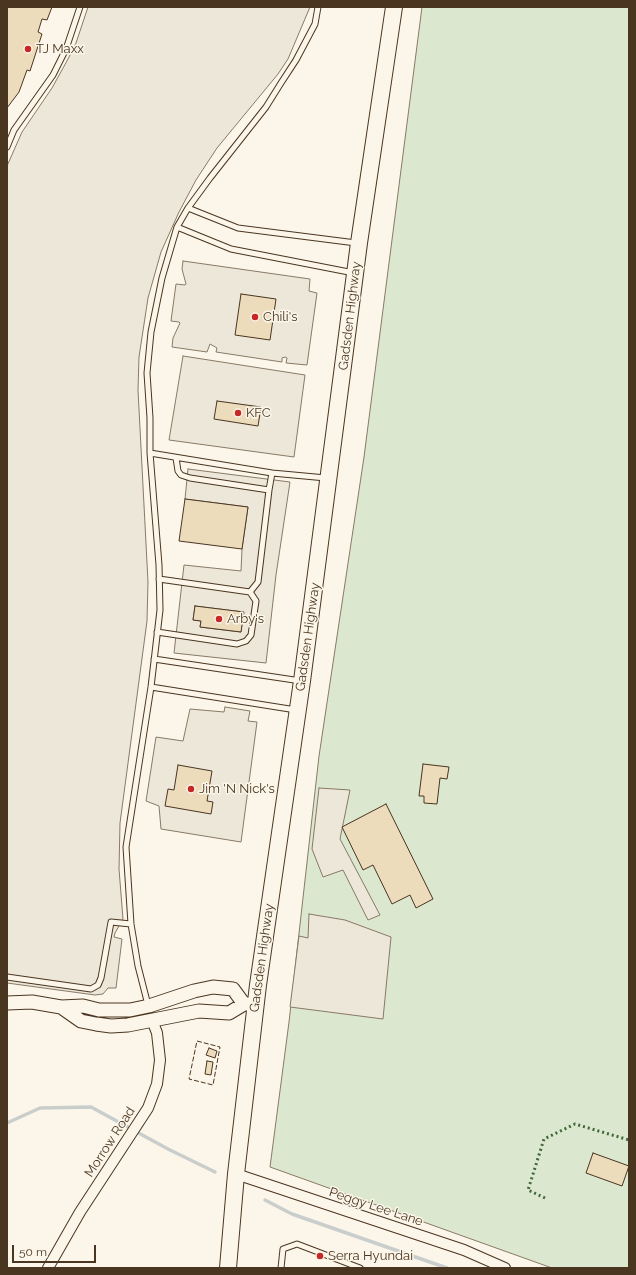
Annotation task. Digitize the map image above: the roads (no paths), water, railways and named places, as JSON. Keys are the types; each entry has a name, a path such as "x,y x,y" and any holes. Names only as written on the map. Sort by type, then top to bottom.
{"main road":[{"name":"Gadsden Highway","path":"228,1268 250,1004 302,681 359,243 394,7"}],"street":[{"path":"7,1003 32,1002 60,1007 83,1006 98,1010 130,1010 148,1006 194,991 213,987 233,989 250,1004 229,1013 199,1011 128,1025 96,1024 81,1021 60,1007"},
{"name":"Morrow Road","path":"48,1268 80,1212 148,1108 157,1084 160,1060 152,1020"},
{"name":"Peggy Lee Lane","path":"236,1174 464,1250 505,1268"}],"lane":[{"path":"7,147 14,130 53,75 66,48 80,7"},
{"path":"148,1006 138,966 131,924 126,847 151,687 160,610 160,565 150,453 150,418 147,373 151,332 162,278 177,227 188,208 212,174 266,108 303,48 315,24 318,7"},
{"path":"188,208 238,228 359,243"},
{"path":"177,227 231,249 356,274"},
{"path":"150,453 272,473 329,478"},
{"path":"176,458 178,471 181,475 190,478 269,490"},
{"path":"250,592 258,582 272,473"},
{"path":"158,632 237,644 246,641 251,635 256,601 250,592 160,578"},
{"path":"154,659 302,681"},
{"path":"151,687 297,710"},
{"path":"7,977 91,988 98,985 101,978 111,922 131,924"},
{"path":"281,1268 283,1249 297,1244 360,1268"}],"waterway":[{"path":"7,1123 40,1108 91,1107 168,1149 215,1172"},
{"path":"265,1200 292,1214 447,1268"}],"place":[{"name":"TJ Maxx","path":"28,49"},
{"name":"Chili's","path":"255,317"},
{"name":"KFC","path":"238,413"},
{"name":"Arby's","path":"219,619"},
{"name":"Jim 'N Nick's","path":"191,789"},
{"name":"Serra Hyundai","path":"320,1256"}]}
